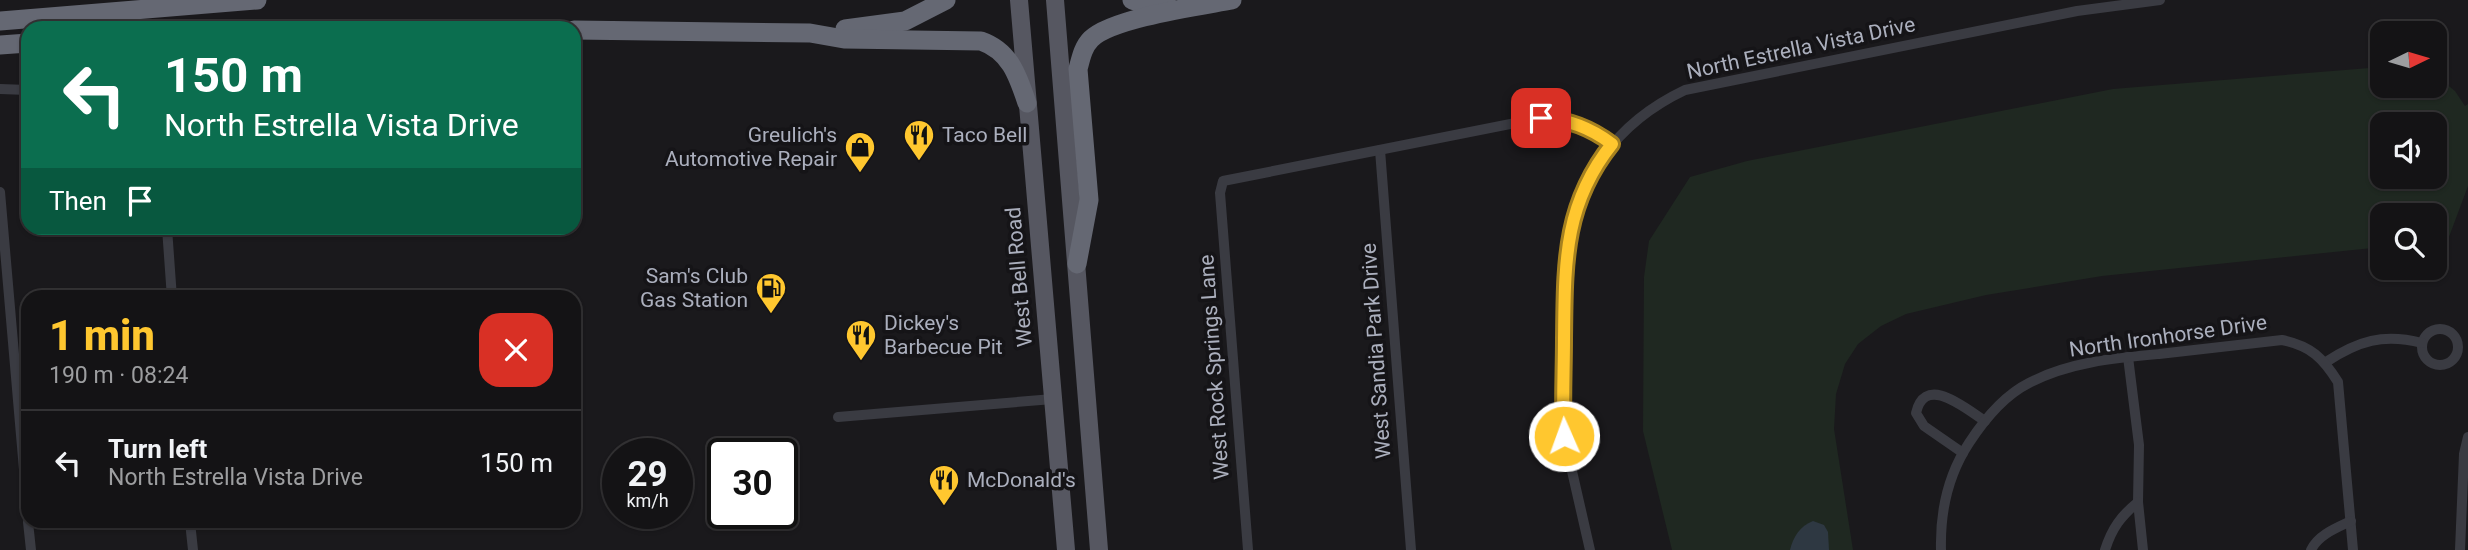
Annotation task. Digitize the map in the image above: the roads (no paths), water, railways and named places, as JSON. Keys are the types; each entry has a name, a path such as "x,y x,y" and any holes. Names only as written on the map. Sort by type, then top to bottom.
{"highway":[{"path":"0,21 257,0"},
{"path":"581,30 810,33 905,21 946,0"},
{"path":"1132,0 1150,6 1185,8"},
{"path":"1077,264 1089,200 1078,69 1088,41 1115,24 1232,0"},
{"path":"810,33 844,39 981,41 997,48 1006,56 1014,67 1027,103"},
{"path":"0,44 21,43"}],"main road":[{"name":"West Bell Road","path":"1019,0 1066,550"},
{"path":"1055,0 1099,550"}],"street":[{"name":"North Estrella Vista Drive","path":"1590,550 1564,436 1565,269 1567,242 1581,195 1591,173 1612,144 1664,100 1704,85 2077,11 2160,0"},
{"path":"0,89 21,90"},
{"path":"1380,150 1541,118 1584,127 1612,144"},
{"name":"West Rock Springs Lane","path":"1248,550 1220,193 1223,181 1380,150"},
{"name":"West Sandia Park Drive","path":"1380,150 1411,550"},
{"path":"0,192 1,225 21,391"},
{"path":"168,235 171,290"},
{"path":"2353,550 2338,382 2326,362 2352,345 2382,339 2406,339 2422,343"},
{"name":"North Ironhorse Drive","path":"1941,550 1942,516 1948,487 1963,453 1986,421 2010,396 2045,375 2076,365 2128,357 2282,340 2312,351 2326,362"},
{"path":"2128,357 2139,445 2138,502 2143,550"},
{"path":"1963,453 1924,426 1916,413 1924,396 1937,394 1952,400 1986,421"},
{"path":"838,417 1053,399"},
{"path":"2460,550 2468,437"},
{"path":"2105,550 2111,530 2138,502"},
{"path":"2311,550 2312,545 2329,531 2351,521"},
{"path":"29,528 31,550"},
{"path":"191,528 193,550"}],"place":[{"name":"Taco Bell","path":"919,162"},
{"name":"Greulich's Automotive Repair","path":"860,174"},
{"name":"Sam's Club Gas Station","path":"771,315"},
{"name":"Dickey's Barbecue Pit","path":"861,362"},
{"name":"McDonald's","path":"944,507"}]}
